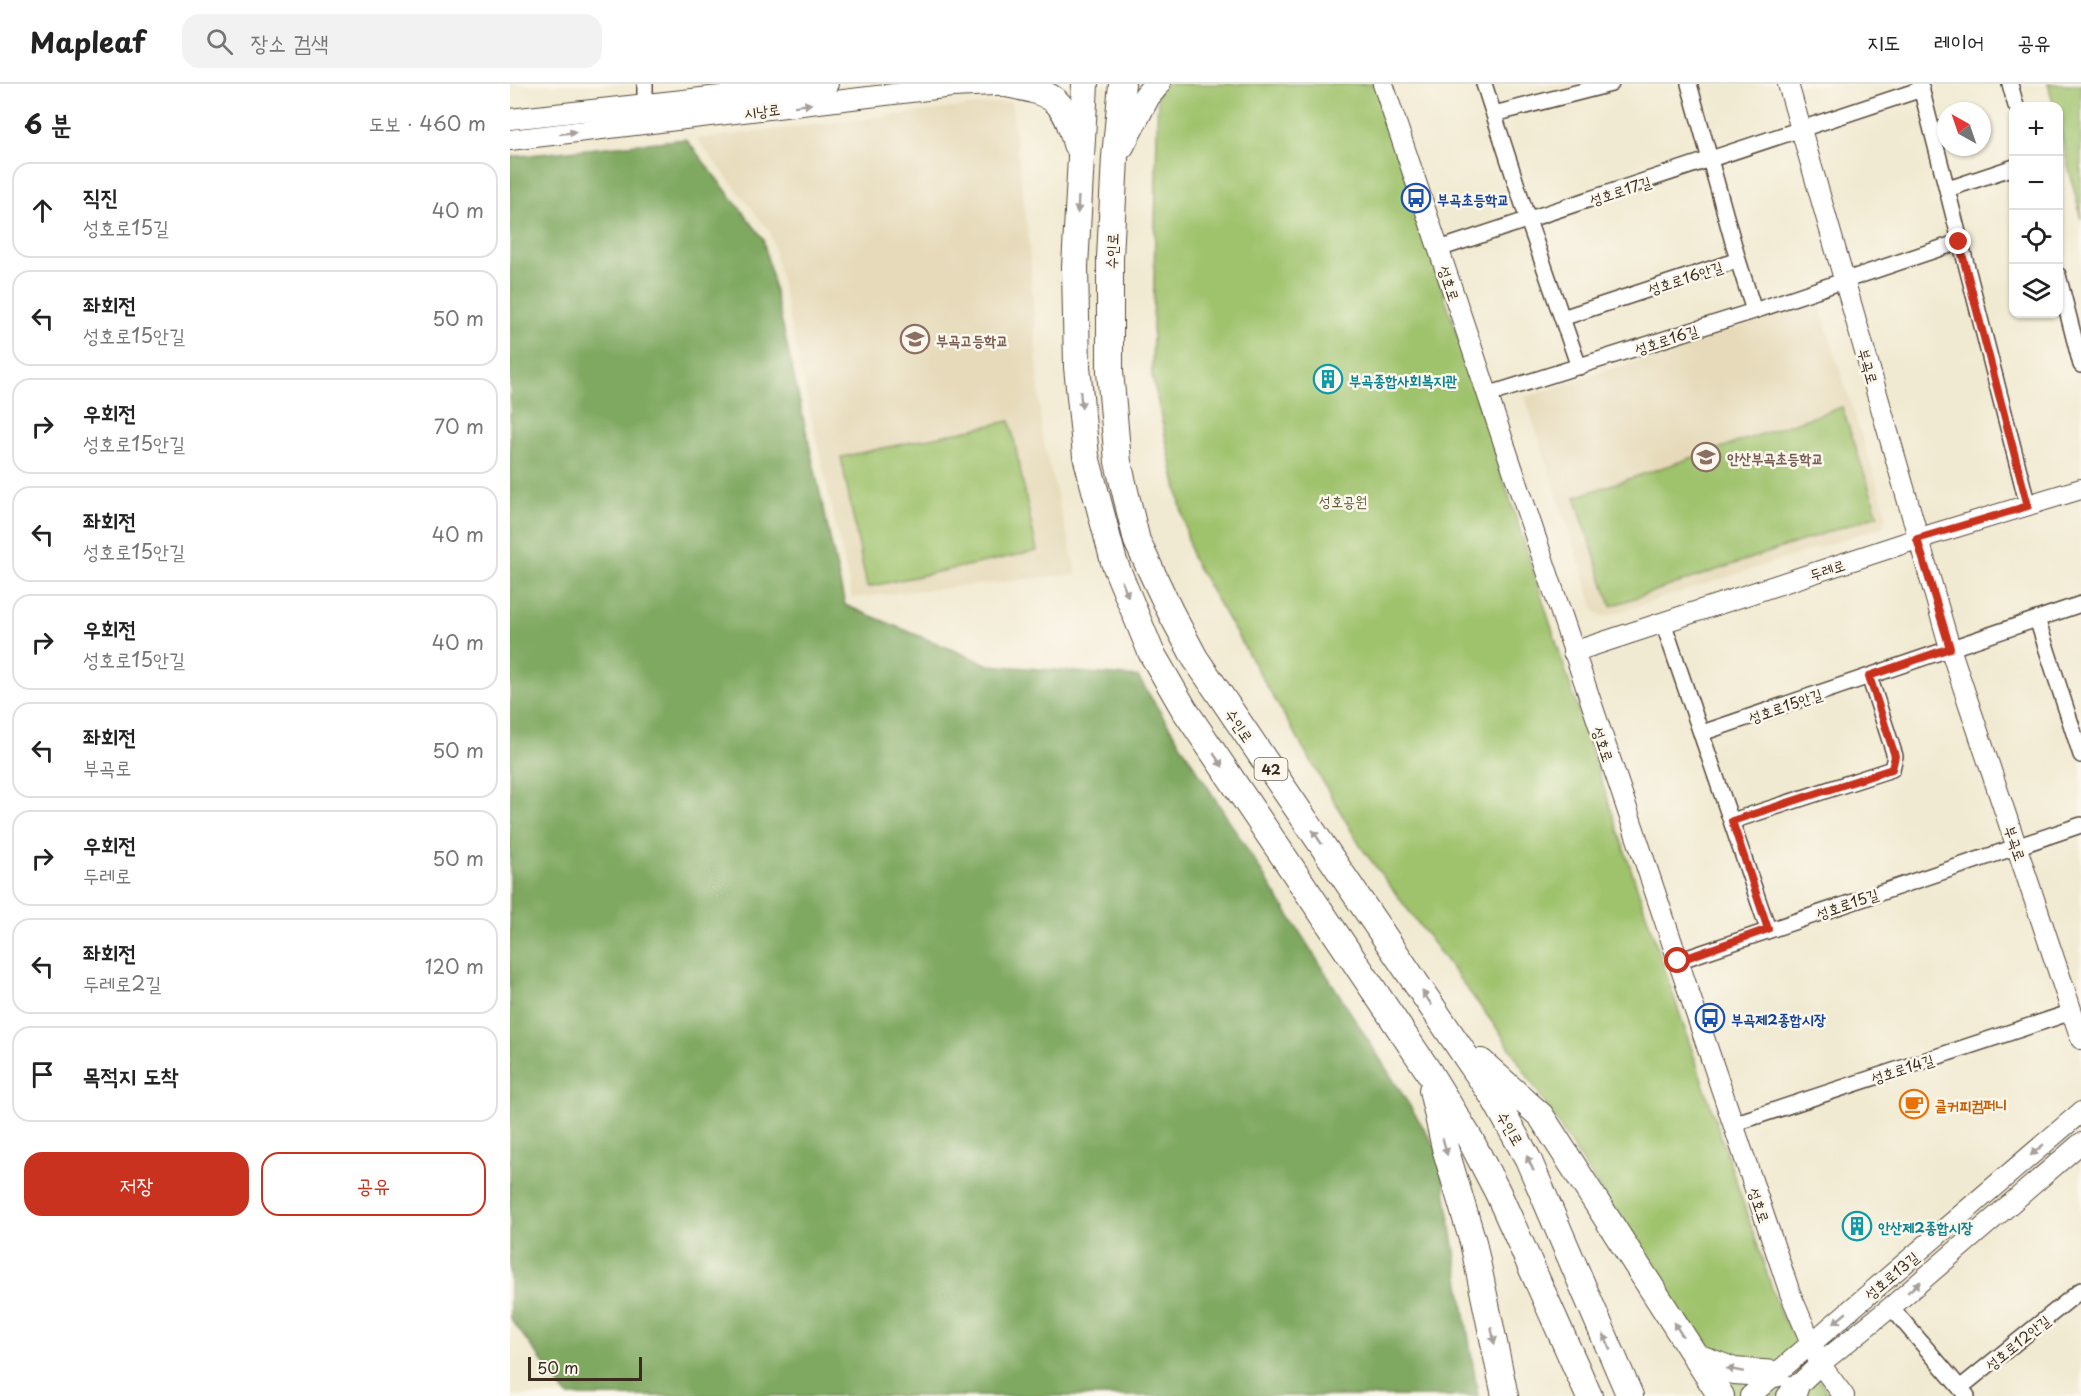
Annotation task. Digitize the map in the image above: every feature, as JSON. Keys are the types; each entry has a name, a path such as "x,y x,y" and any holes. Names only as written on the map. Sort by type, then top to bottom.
{"highway":[{"path":"1006,84 1040,92 1057,102 1068,117 1080,163"},
{"name":"42","path":"1085,84 1075,267 1077,367 1086,456 1114,561 1152,652 1184,709 1427,1069 1470,1139 1498,1193 1588,1396"},
{"name":"수인로","path":"1122,84 1115,157 1110,258 1110,370 1118,462 1137,541 1195,658 1494,1098 1528,1159 1630,1396"},
{"path":"1115,157 1147,96 1157,84"},
{"path":"1454,1038 1541,1116 1721,1396"},
{"path":"1427,1069 1445,1148 1473,1242 1506,1396"},
{"path":"1696,1358 1788,1388"}],"street":[{"name":"시낭로","path":"510,119 645,94 828,84"},
{"name":"시낭로","path":"510,140 945,86 1015,84"},
{"name":"성호로","path":"1383,84 1790,1293 1820,1364 1844,1396"},
{"path":"1484,84 1579,367"},
{"path":"1494,114 1611,84"},
{"name":"성호로16안길","path":"1562,318 1738,260 1689,84"},
{"name":"부곡로","path":"1788,84 1950,648 2081,1039"},
{"path":"2010,84 2015,102"},
{"name":"성호로17길","path":"1439,249 1709,161 1921,87"},
{"path":"1921,87 2028,506"},
{"path":"1948,189 2009,168"},
{"name":"성호로16길","path":"1487,395 1754,311 1959,242"},
{"path":"1738,260 1754,311"},
{"path":"2063,294 2081,364"},
{"name":"두레로","path":"1573,652 1917,539 2081,489"},
{"path":"1950,648 2081,604"},
{"path":"2037,619 2074,707 2081,755"},
{"path":"1663,622 1768,929"},
{"name":"성호로15안길","path":"1702,733 1950,648"},
{"path":"1732,821 1892,769 1895,756 1869,676"},
{"name":"성호로15길","path":"1678,961 2081,825"},
{"name":"성호로14길","path":"1733,1124 2072,1012"},
{"name":"성호로13길","path":"1788,1388 1811,1343 2081,1112"},
{"name":"성호로13길","path":"1788,1388 1891,1307 2081,1143"},
{"name":"성호로12안길","path":"1964,1392 2081,1290"},
{"path":"1891,1307 1964,1392"},
{"path":"1750,1396 1788,1388"}],"shaded area":[{"name":"부곡고등학교","path":"1011,101 1029,242 1042,436 1077,574 852,598 770,232 697,139"},
{"name":"안산부곡초등학교","path":"1818,301 1887,516 1882,527 1604,617 1595,612 1525,397"}],"green space":[{"name":"성호공원","path":"1158,84 1376,84 1593,756 1781,1315 1829,1396 1735,1396 1701,1349 1501,1034 1361,847 1192,558 1152,375"},
{"path":"2048,84 2081,84 2081,219 2063,144 2063,102 2053,102"},
{"path":"686,139 763,238 845,605 989,665 1138,677 1439,1152 1478,1396 568,1396 510,1318 510,157"},
{"path":"1842,407 1878,515 1611,606 1575,497"},
{"path":"1010,421 1037,551 867,587 841,457"}],"place":[{"name":"부곡초등학교","path":"1416,198"},
{"name":"부곡고등학교","path":"915,339"},
{"name":"부곡종합사회복지관","path":"1328,379"},
{"name":"안산부곡초등학교","path":"1706,457"},
{"name":"부곡제2종합시장","path":"1710,1018"},
{"name":"클커피컴퍼니","path":"1914,1104"},
{"name":"안산제2종합시장","path":"1857,1226"}],"route":[{"path":"1678,961 1768,929 1732,821 1892,769 1895,756 1869,676 1950,648 1917,539 2028,506 1959,242"}]}
